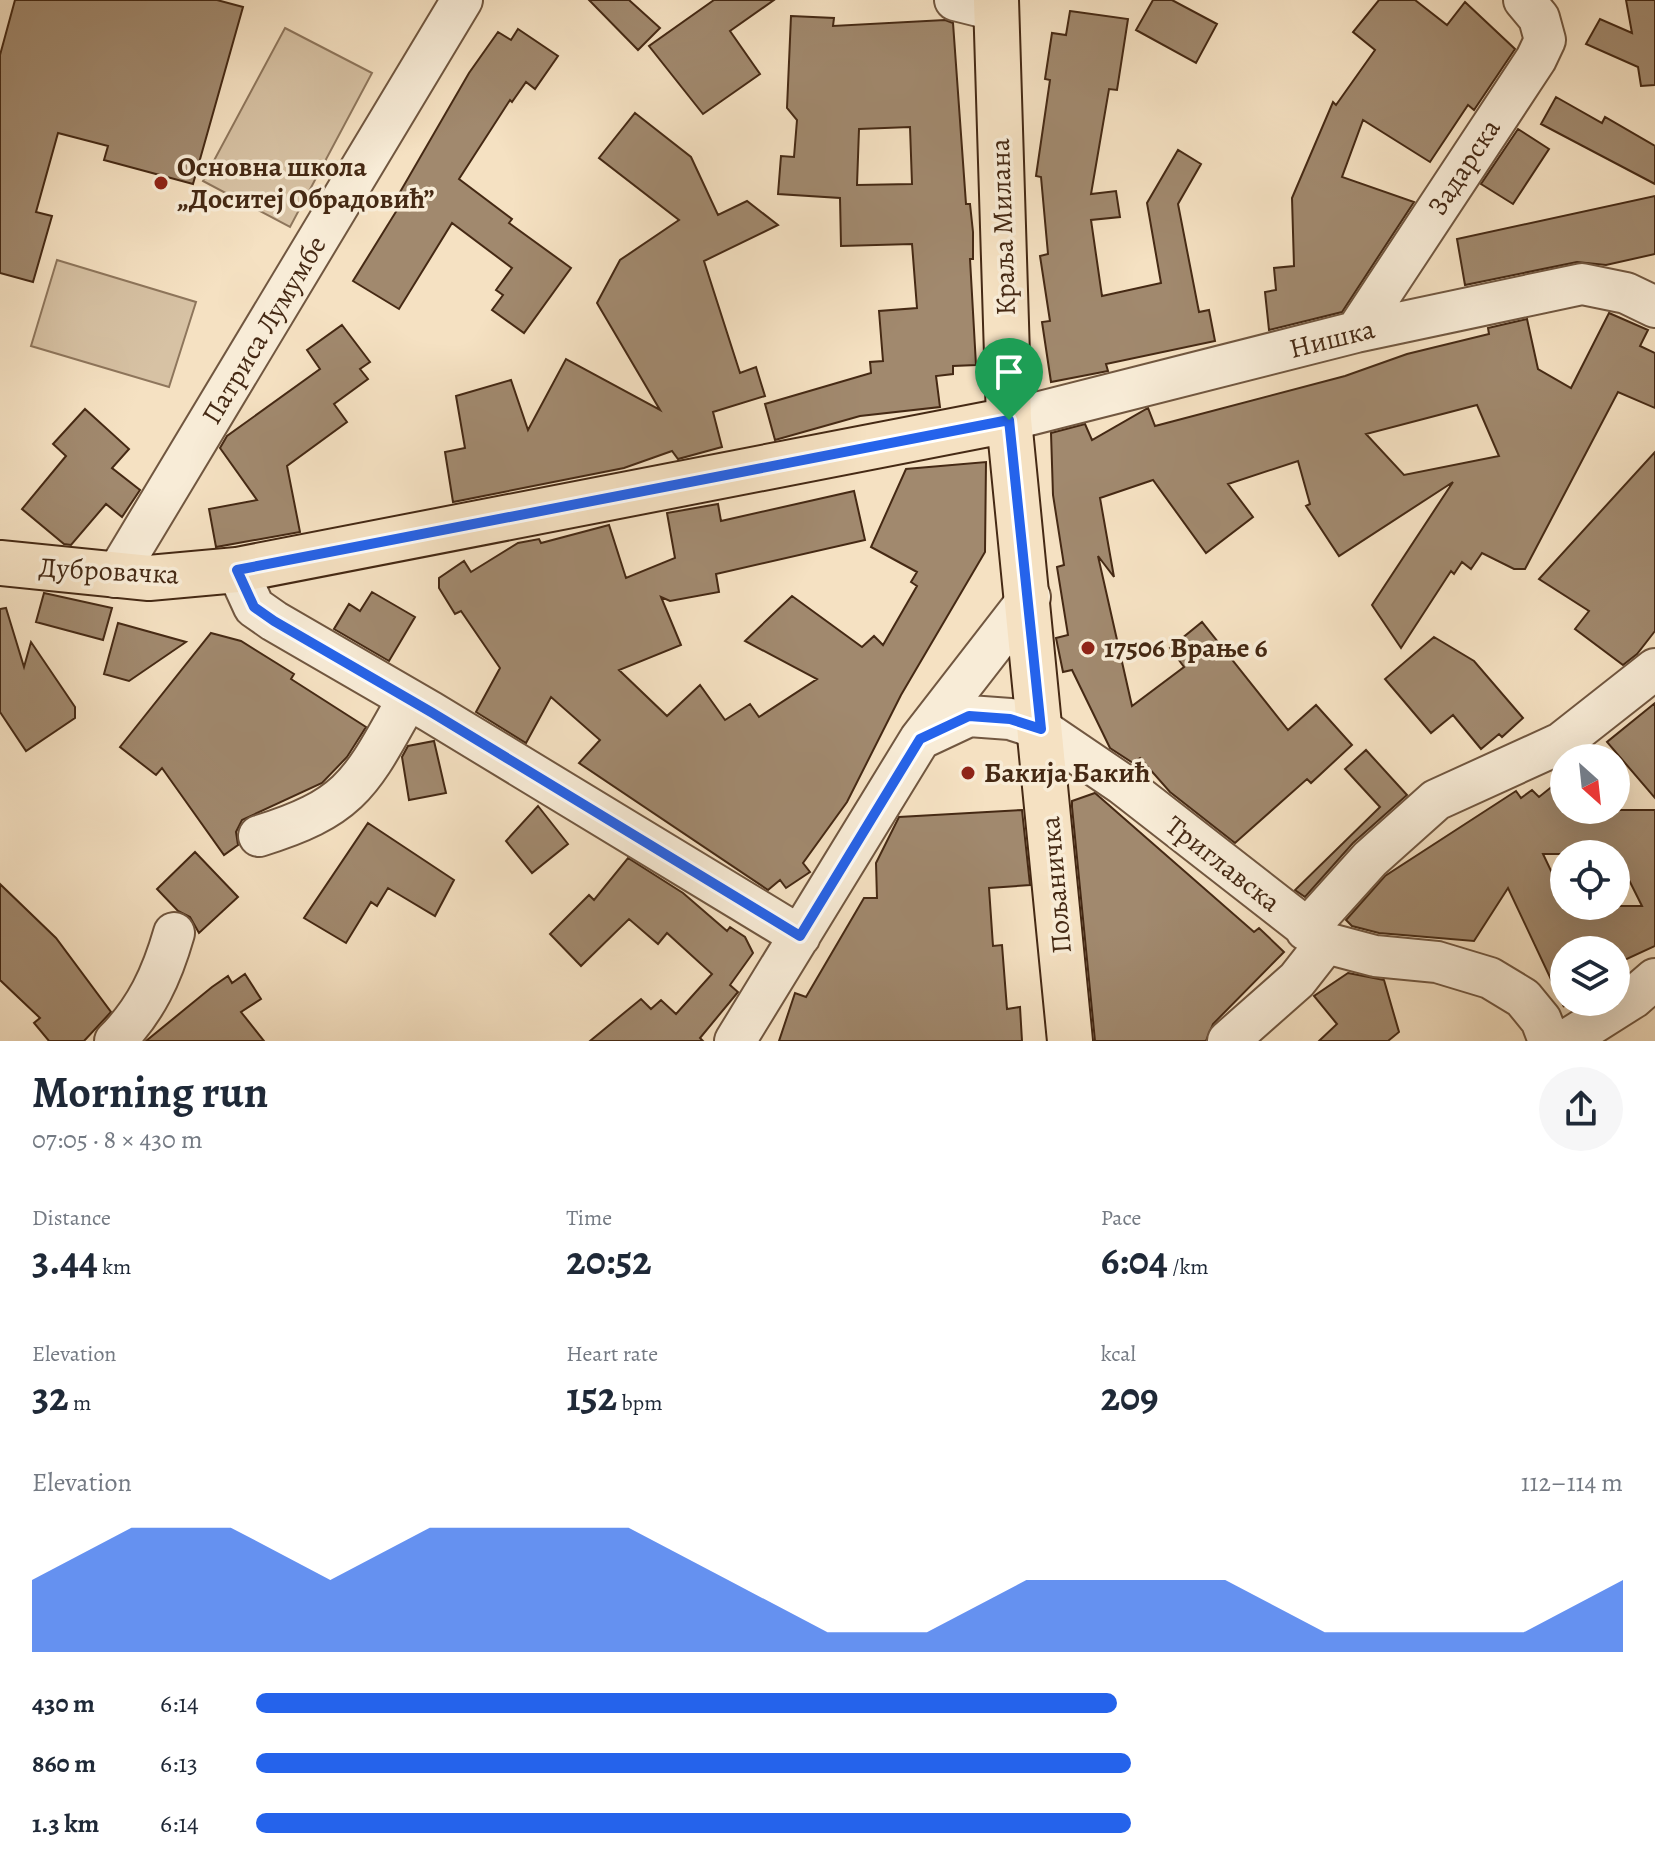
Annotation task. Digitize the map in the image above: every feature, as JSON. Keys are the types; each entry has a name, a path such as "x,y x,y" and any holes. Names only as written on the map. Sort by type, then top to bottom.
{"main road":[{"name":"Краља Милана","path":"982,3 1009,420 1030,597"},
{"name":"Дубровачка","path":"0,563 115,577 160,578 237,570 1009,420"},
{"name":"Пољаничка","path":"1030,597 1070,1041"}],"street":[{"name":"Патриса Лумумбе","path":"115,577 462,0"},
{"name":"Задарска","path":"1356,332 1536,59 1545,40 1539,18 1524,0"},
{"name":"Нишка","path":"1009,420 1356,332 1582,284 1626,293 1655,307"},
{"path":"237,570 254,607 800,936"},
{"path":"735,1041 920,739 1030,597"},
{"path":"1228,1041 1297,980 1316,937 1370,859 1436,800 1561,743 1655,669"},
{"path":"259,836 318,814 345,797 364,777 408,699"},
{"name":"Триглавска","path":"920,739 969,716 1010,719 1041,729 1122,784 1316,937"},
{"path":"115,1041 138,1015 155,988 174,933"},
{"path":"1316,937 1375,956 1437,962 1490,978 1523,998 1541,1020 1549,1041"},
{"path":"1565,1041 1633,998 1655,979"}],"shaded area":[{"path":"285,28 372,73 290,227 203,181"},
{"path":"57,260 196,302 169,387 31,346"}],"building":[{"path":"15,0 217,0 243,7 193,184 104,160 108,146 58,133 36,212 52,216 33,282 0,273 0,55"},
{"path":"589,0 629,0 660,28 638,50"},
{"path":"714,0 774,0 730,31 760,74 703,114 649,46"},
{"path":"1153,0 1172,0 1217,24 1196,63 1136,30"},
{"path":"1379,0 1415,0 1447,25 1465,2 1515,49 1474,110 1468,105 1430,162 1363,120 1342,177 1414,202 1342,312 1269,330 1265,292 1276,290 1274,268 1294,266 1292,198 1333,102 1336,105 1375,50 1353,32"},
{"path":"1626,0 1655,0 1655,85 1641,86 1638,67 1586,44 1600,19 1632,33"},
{"path":"1070,11 1128,19 1117,90 1109,89 1091,194 1116,191 1120,217 1091,220 1102,296 1161,283 1147,203 1178,150 1201,164 1178,204 1199,312 1209,310 1215,341 1106,364 1108,371 1051,382 1042,322 1050,321 1040,256 1048,254 1041,177 1036,176 1050,80 1045,79 1052,33 1066,35"},
{"path":"791,16 834,18 833,26 945,20 953,23 966,204 970,204 973,232 973,259 970,259 976,365 953,366 953,374 936,376 940,407 860,416 775,440 765,404 871,373 870,362 883,361 879,311 917,308 912,244 841,246 840,198 778,194 781,156 794,157 797,120 787,108","holes":["910,127 912,184 857,185 859,129"]},
{"path":"518,29 558,56 535,89 526,82 512,102 510,100 459,179 512,219 509,223 571,268 524,333 492,310 503,295 496,290 512,268 452,223 399,309 353,281 402,202 396,199 469,73 498,32 511,40"},
{"path":"1556,97 1602,123 1605,117 1655,146 1655,184 1541,124"},
{"path":"635,113 691,157 718,215 747,201 778,225 704,261 740,373 756,367 765,396 713,412 722,447 678,459 672,451 624,468 453,502 445,452 465,448 456,396 511,380 528,430 566,359 660,410 597,303 620,260 679,220 599,158"},
{"path":"1518,129 1549,149 1513,204 1481,184"},
{"path":"1655,196 1655,254 1606,265 1577,262 1465,285 1457,239"},
{"path":"1609,313 1648,330 1640,346 1655,353 1655,408 1618,392 1525,569 1514,569 1482,553 1471,569 1462,562 1454,574 1451,571 1401,648 1372,605 1453,482 1339,556 1306,506 1310,504 1298,461 1228,484 1253,517 1206,553 1153,480 1100,498 1114,577 1098,556 1132,706 1184,667 1170,648 1202,622 1288,730 1316,705 1352,745 1311,783 1307,779 1235,843 1170,792 1140,758 1133,763 1110,748 1072,670 1063,672 1056,638 1068,635 1057,567 1064,565 1053,495 1051,433 1085,424 1092,440 1148,408 1155,426 1345,376 1407,354 1489,334 1488,328 1527,319 1538,369 1571,388","holes":["1477,405 1499,456 1404,475 1366,434"]},
{"path":"342,325 370,362 360,369 368,379 334,404 347,422 287,466 300,532 216,547 209,509 257,500 220,448 227,436 320,369 307,350"},
{"path":"85,409 129,449 112,468 140,490 122,517 106,504 71,545 64,544 22,509 66,456 53,444"},
{"path":"1655,452 1655,631 1637,654 1623,665 1575,629 1589,611 1539,579"},
{"path":"986,462 985,552 901,695 847,802 803,863 810,872 786,888 780,880 768,890 579,763 600,740 551,697 526,743 476,712 500,668 461,611 455,614 439,588 439,578 464,561 471,572 518,543 539,539 541,543 609,525 626,578 675,558 667,513 718,504 721,521 854,491 865,540 716,574 719,592 670,601 661,597 681,645 619,670 667,716 700,685 725,720 750,704 759,717 817,679 745,641 792,596 862,647 874,636 883,645 917,586 911,582 917,572 871,547 906,469"},
{"path":"372,592 415,617 389,661 334,629 349,604 360,611"},
{"path":"44,593 112,608 103,640 36,622"},
{"path":"6,608 24,667 31,642 75,707 75,718 26,751 0,712 0,609"},
{"path":"118,623 186,642 129,681 104,674"},
{"path":"211,633 241,641 294,674 291,679 366,727 347,757 322,783 242,820 236,832 238,845 224,855 162,768 156,775 120,747"},
{"path":"1434,637 1474,661 1523,718 1502,737 1499,734 1481,749 1453,715 1431,733 1385,679"},
{"path":"1655,703 1655,798 1630,769 1630,744 1607,742"},
{"path":"434,741 446,793 409,800 402,757 408,746"},
{"path":"1366,750 1407,795 1353,843 1305,897 1295,890 1380,807 1345,769"},
{"path":"1550,788 1550,824 1630,824 1630,810 1655,810 1655,946 1630,958 1630,936 1550,936 1550,977 1508,888 1474,941 1379,933 1352,926 1346,920 1385,876 1516,791 1521,798 1532,790 1539,797"},
{"path":"1095,793 1254,932 1259,928 1284,952 1213,1024 1206,1041 1095,1041 1072,801"},
{"path":"538,806 568,844 532,873 506,841"},
{"path":"1022,810 1030,885 989,888 993,946 1002,945 1007,1009 1020,1007 1022,1041 779,1041 795,993 806,997 864,898 877,898 876,863 899,817"},
{"path":"368,823 454,880 435,916 388,888 377,906 371,902 346,943 304,918"},
{"path":"195,852 238,897 199,933 190,917 178,911 157,889"},
{"path":"628,858 683,893 727,931 730,927 745,937 753,953 730,985 738,992 700,1038 703,1041 590,1041 641,999 651,1009 661,1000 676,1014 712,974 667,933 658,944 629,919 581,966 550,934 589,895 594,900"},
{"path":"0,884 56,938 111,1012 84,1041 49,1041 34,1023 40,1018 0,980"},
{"path":"1348,973 1384,980 1399,1032 1388,1041 1319,1041 1337,1024 1314,996"},
{"path":"245,974 261,999 241,1012 264,1041 146,1041 228,976 232,983"}],"place":[{"name":"Основна школа „Доситеј Обрадовић”","path":"161,183"},
{"name":"17506 Врање 6","path":"1088,648"},
{"name":"Бакија Бакић","path":"968,773"}],"route":[{"path":"1009,420 1030,597 1041,729 1010,719 969,716 920,739 800,936 431,712 274,621 254,607 243,589 237,570 953,432 1009,420"}]}
